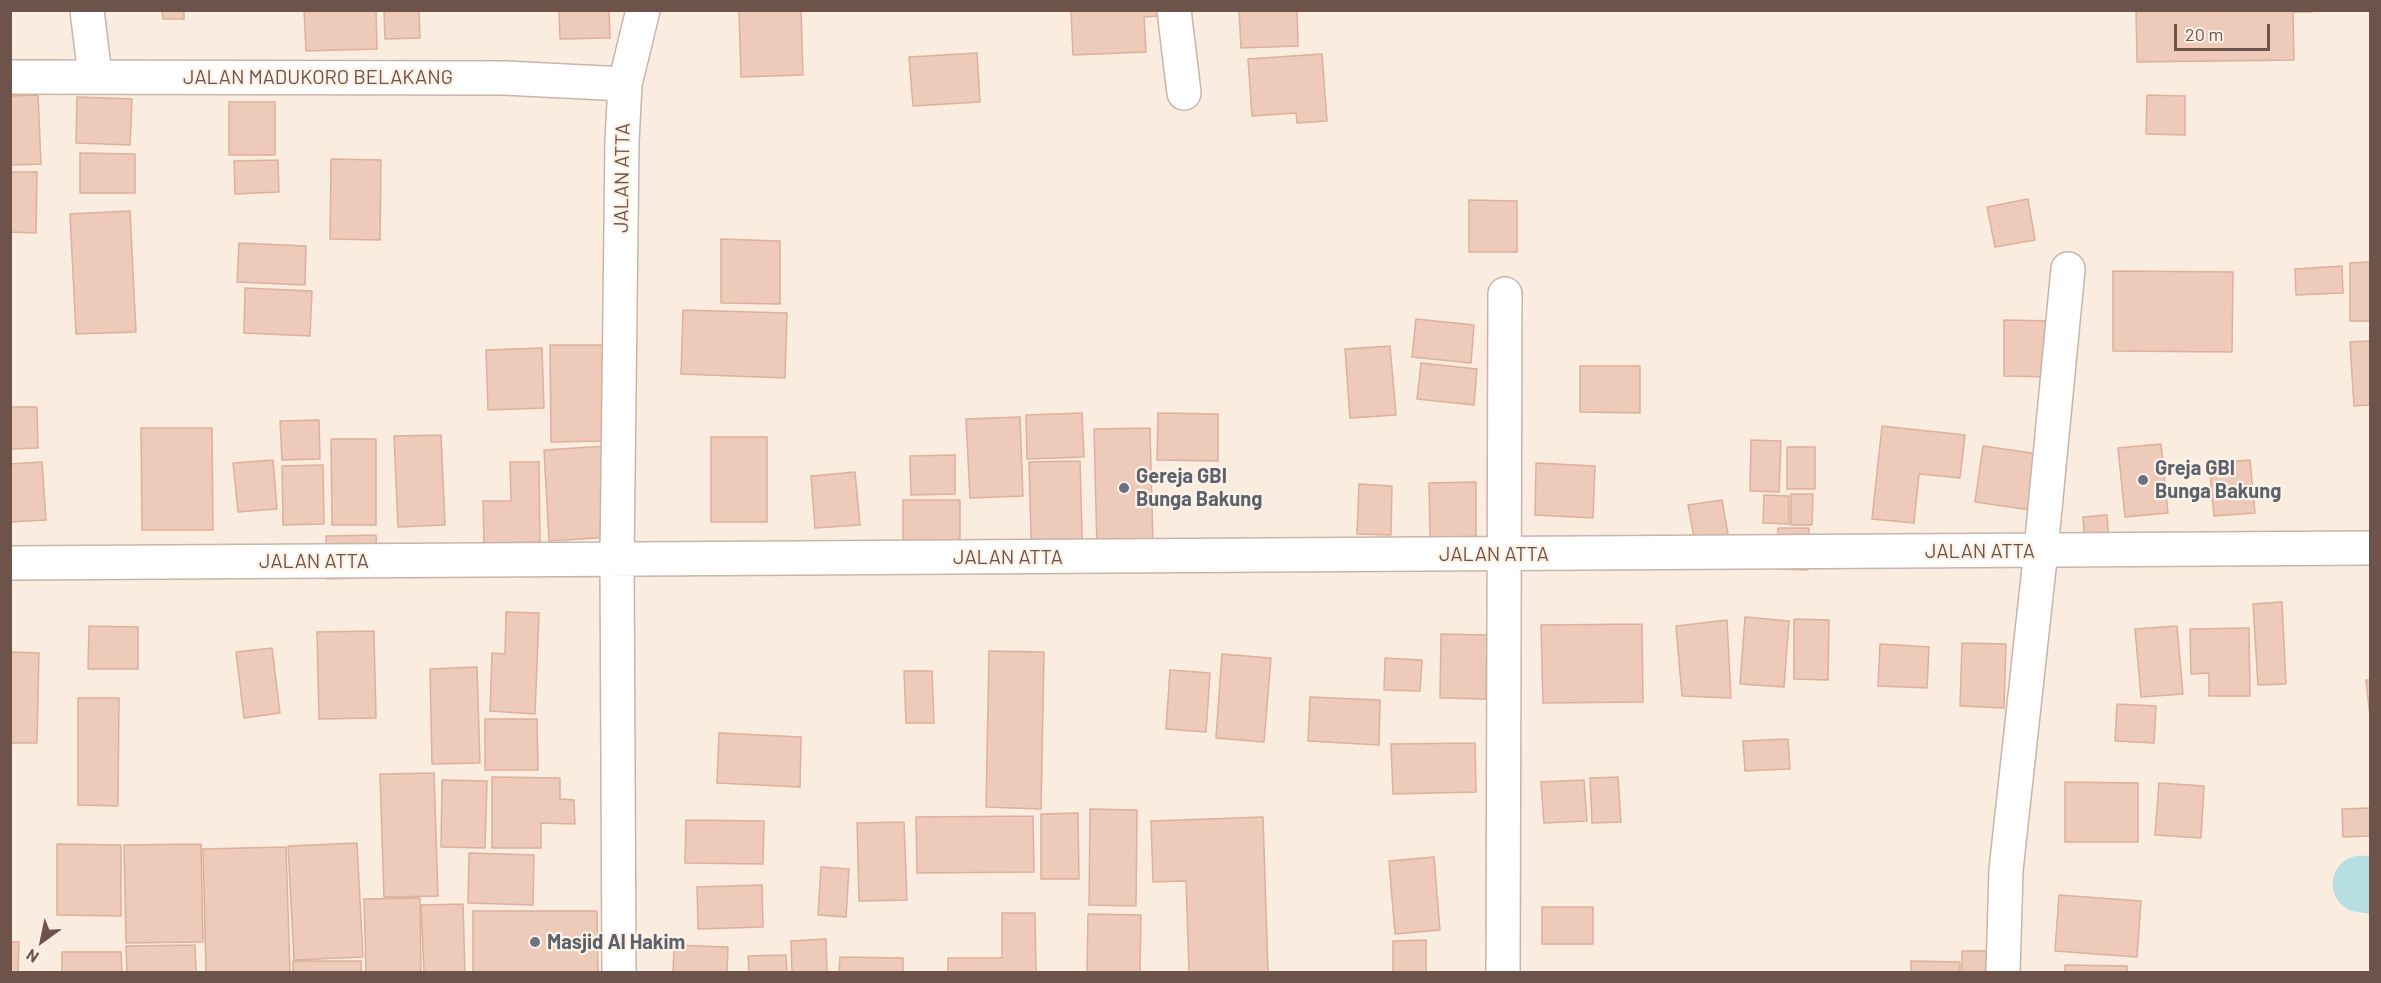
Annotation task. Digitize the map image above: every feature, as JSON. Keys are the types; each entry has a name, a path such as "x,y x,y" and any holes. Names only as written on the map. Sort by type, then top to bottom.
{"street":[{"path":"87,10 95,76"},
{"name":"JALAN ATTA","path":"619,972 617,559 622,141 625,84 643,10"},
{"path":"1174,10 1184,93"},
{"name":"JALAN MADUKORO BELAKANG","path":"10,77 504,78 625,84"},
{"path":"2003,972 2006,870 2041,550 2068,269"},
{"path":"1503,972 1505,294"},
{"name":"JALAN ATTA","path":"10,563 2370,548"}],"building":[{"path":"162,10 184,10 184,19 163,19"},
{"path":"304,10 376,10 377,49 306,51"},
{"path":"384,10 419,10 420,38 385,39"},
{"path":"559,10 609,10 610,38 560,39"},
{"path":"739,10 801,10 803,75 741,77"},
{"path":"1071,10 1158,10 1158,16 1144,17 1146,52 1073,55"},
{"path":"1239,10 1297,10 1298,46 1241,48"},
{"path":"2136,10 2312,10 2312,12 2293,12 2294,60 2137,62"},
{"path":"977,53 980,102 913,106 909,57"},
{"path":"1322,54 1327,121 1297,123 1296,113 1252,116 1248,59"},
{"path":"38,95 41,164 10,165 10,96"},
{"path":"2147,95 2185,96 2185,135 2146,134"},
{"path":"77,97 132,99 130,145 76,143"},
{"path":"229,102 275,102 275,155 229,155"},
{"path":"80,153 135,154 135,193 80,193"},
{"path":"331,159 381,160 380,240 330,239"},
{"path":"278,160 279,192 235,194 234,161"},
{"path":"10,172 37,172 36,233 10,232"},
{"path":"2028,199 2035,240 1995,247 1987,207"},
{"path":"1469,200 1517,201 1517,252 1469,252"},
{"path":"130,211 136,332 76,334 70,214"},
{"path":"721,239 780,241 780,304 721,303"},
{"path":"239,243 306,246 305,285 237,282"},
{"path":"2370,262 2370,321 2350,321 2350,263"},
{"path":"2342,266 2343,293 2296,295 2295,269"},
{"path":"2113,271 2233,272 2232,352 2113,351"},
{"path":"245,288 312,291 310,336 244,333"},
{"path":"683,310 787,313 785,378 681,374"},
{"path":"1416,319 1474,325 1471,363 1412,357"},
{"path":"2004,320 2055,321 2055,377 2004,376"},
{"path":"2370,341 2370,405 2354,406 2350,342"},
{"path":"550,345 603,345 605,441 551,442"},
{"path":"1390,346 1396,415 1350,418 1345,349"},
{"path":"542,348 544,408 488,410 486,350"},
{"path":"1421,363 1477,369 1474,405 1417,399"},
{"path":"1580,366 1640,366 1640,413 1580,412"},
{"path":"10,407 37,407 38,448 10,449"},
{"path":"1082,413 1084,457 1027,459 1026,415"},
{"path":"1158,413 1218,414 1218,461 1157,460"},
{"path":"1020,417 1023,496 970,498 966,419"},
{"path":"319,420 320,459 282,460 280,421"},
{"path":"1882,426 1965,435 1960,478 1919,474 1914,523 1872,519"},
{"path":"141,428 212,428 213,530 142,530"},
{"name":"Gereja GBI Bunga Bakung","path":"1150,428 1153,548 1097,549 1094,429"},
{"path":"441,435 445,525 398,527 394,436"},
{"path":"711,437 767,437 767,522 711,522"},
{"path":"331,439 376,439 376,525 332,525"},
{"path":"1751,440 1781,441 1779,492 1750,491"},
{"name":"Greja GBI Bunga Bakung","path":"2161,444 2168,513 2125,517 2118,448"},
{"path":"607,446 612,537 549,541 544,450"},
{"path":"1983,446 2039,454 2031,510 1975,502"},
{"path":"1787,447 1815,447 1815,489 1787,489"},
{"path":"955,455 955,494 911,495 910,456"},
{"path":"273,460 277,509 238,512 233,463"},
{"path":"2250,460 2255,513 2214,516 2209,463"},
{"path":"1080,461 1083,570 1032,571 1029,462"},
{"path":"42,462 46,520 10,522 10,464"},
{"path":"510,462 539,462 540,542 484,543 483,501 511,501"},
{"path":"1536,463 1595,466 1593,518 1535,515"},
{"path":"323,465 324,524 283,525 282,466"},
{"path":"855,472 860,525 815,528 811,476"},
{"path":"1476,482 1476,537 1430,537 1429,483"},
{"path":"1359,484 1392,486 1391,535 1357,534"},
{"path":"1791,494 1813,494 1812,525 1791,525"},
{"path":"1764,495 1789,496 1789,524 1763,523"},
{"path":"903,500 960,500 960,543 903,544"},
{"path":"1722,500 1732,557 1699,563 1688,505"},
{"path":"2107,515 2110,557 2086,558 2083,517"},
{"path":"1778,528 1809,528 1808,570 1778,569"},
{"path":"376,535 378,577 327,579 326,536"},
{"path":"2282,602 2286,684 2258,685 2253,604"},
{"path":"506,612 539,613 535,714 490,711 492,653 505,654"},
{"path":"1745,617 1789,621 1784,687 1740,684"},
{"path":"1794,619 1829,620 1828,680 1794,679"},
{"path":"1727,620 1731,698 1682,696 1676,626"},
{"path":"1642,624 1643,702 1543,703 1541,625"},
{"path":"89,626 138,627 138,669 88,669"},
{"path":"2177,626 2183,694 2141,697 2135,629"},
{"path":"2249,628 2250,696 2209,696 2209,673 2191,674 2190,629"},
{"path":"374,631 376,718 319,719 317,632"},
{"path":"1441,634 1487,635 1486,699 1440,698"},
{"path":"1962,643 2006,644 2004,708 1960,706"},
{"path":"1880,644 1929,647 1927,688 1878,686"},
{"path":"272,648 280,713 244,718 236,652"},
{"path":"989,651 1044,652 1041,809 986,807"},
{"path":"10,652 39,653 37,743 10,743"},
{"path":"1222,654 1271,658 1264,742 1216,738"},
{"path":"1385,658 1422,660 1420,691 1384,690"},
{"path":"477,667 480,763 432,764 430,669"},
{"path":"1170,670 1210,673 1206,732 1166,729"},
{"path":"904,671 932,671 934,723 906,723"},
{"path":"2366,680 2370,680 2370,717"},
{"path":"1310,697 1380,700 1379,745 1308,741"},
{"path":"78,698 119,698 118,806 78,805"},
{"path":"2117,704 2156,706 2154,743 2115,741"},
{"path":"485,719 537,719 538,770 485,770"},
{"path":"719,733 801,737 800,787 717,783"},
{"path":"1788,739 1790,769 1745,771 1743,741"},
{"path":"1475,743 1476,792 1393,794 1391,744"},
{"path":"434,773 438,896 384,897 380,774"},
{"path":"492,777 560,778 560,799 574,800 575,824 541,823 541,848 492,848"},
{"path":"1618,777 1621,822 1592,823 1590,778"},
{"path":"442,780 487,781 485,848 441,847"},
{"path":"1584,780 1587,821 1544,823 1541,782"},
{"path":"2065,782 2138,783 2138,842 2065,842"},
{"path":"2159,783 2204,786 2201,838 2155,835"},
{"path":"2370,808 2370,836 2343,837 2342,809"},
{"path":"1090,809 1137,810 1136,906 1089,905"},
{"path":"1078,813 1079,879 1041,879 1041,814"},
{"path":"1033,816 1034,872 917,873 916,817"},
{"path":"1263,817 1268,972 1189,972 1186,881 1153,882 1151,821"},
{"path":"686,820 764,821 763,864 685,863"},
{"path":"904,822 907,900 859,901 857,823"},
{"path":"357,843 363,957 294,960 288,846"},
{"path":"57,844 121,845 121,916 57,915"},
{"path":"201,844 203,942 126,943 124,845"},
{"path":"286,847 290,972 206,972 203,849"},
{"path":"469,853 534,855 533,905 468,903"},
{"path":"1434,857 1440,930 1395,934 1389,861"},
{"path":"821,867 849,869 846,917 818,915"},
{"path":"762,885 763,927 698,929 697,887"},
{"path":"2059,895 2141,901 2137,957 2055,951"},
{"path":"420,898 421,972 366,972 364,899"},
{"path":"463,904 465,972 424,972 421,905"},
{"path":"1542,907 1593,907 1593,944 1542,944"},
{"name":"Masjid Al Hakim","path":"473,911 597,911 598,972 473,972"},
{"path":"1002,913 1035,913 1036,972 948,972 948,958 1002,958"},
{"path":"1088,914 1141,915 1140,972 1087,972"},
{"path":"826,939 827,972 792,972 791,941"},
{"path":"1426,940 1426,972 1393,972 1393,941"},
{"path":"10,942 19,942 18,972 10,972"},
{"path":"195,945 196,972 127,972 126,946"},
{"path":"674,945 728,947 727,972 673,972"},
{"path":"1962,951 1992,951 1992,972 1962,972"},
{"path":"62,952 121,952 122,972 62,972"},
{"path":"786,955 787,972 749,972 748,956"},
{"path":"840,957 903,958 903,972 839,972"},
{"path":"293,961 361,961 361,972 293,972"},
{"path":"1911,961 1960,962 1960,972 1911,972"},
{"path":"2065,965 2127,966 2127,972 2065,972"}],"waterway":[{"path":"2361,884 2370,885"}],"place":[{"name":"Greja GBI Bunga Bakung","path":"2143,480"},
{"name":"Gereja GBI Bunga Bakung","path":"1124,488"},
{"name":"Masjid Al Hakim","path":"535,942"}]}
